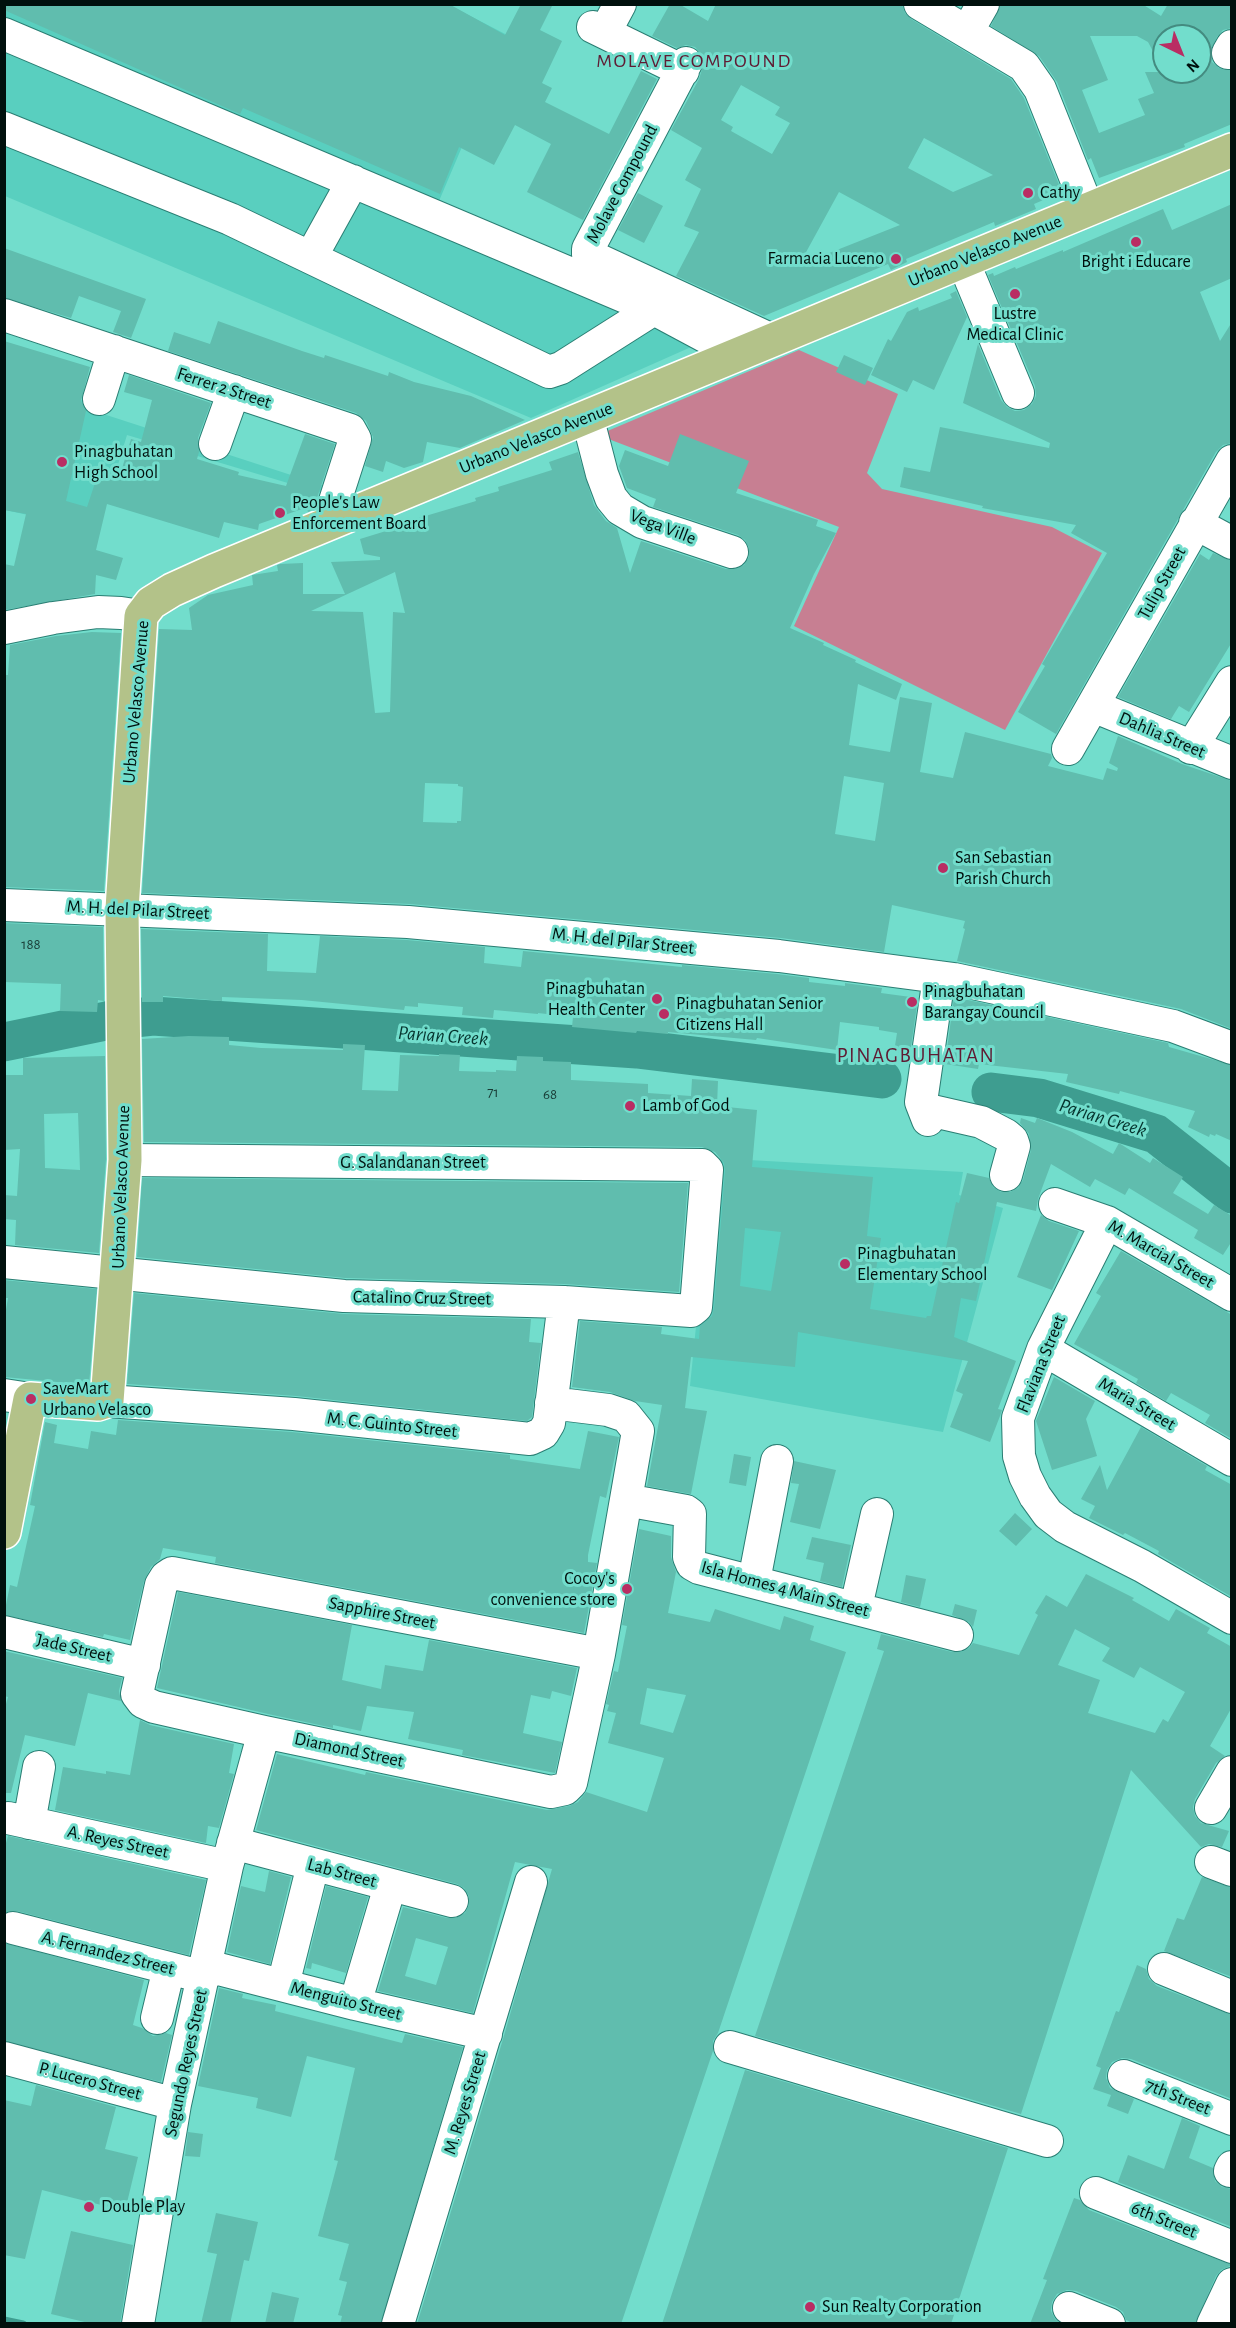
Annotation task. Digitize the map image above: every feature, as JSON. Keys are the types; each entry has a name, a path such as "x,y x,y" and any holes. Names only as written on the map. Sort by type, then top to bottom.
{"main road":[{"name":"Urbano Velasco Avenue","path":"107,1401 125,1160 122,909 141,616 156,599 172,590 328,524 1232,150"},
{"path":"4,1532 17,1397 98,1404 107,1401"}],"street":[{"name":"Molave Compound","path":"620,4 599,29 685,67 588,249 588,255 772,340"},
{"path":"920,4 1024,66 1040,89 1088,209"},
{"path":"967,32 983,4"},
{"path":"4,34 654,309 738,354"},
{"path":"4,128 230,219 549,372 561,368 654,309"},
{"path":"311,257 353,180"},
{"path":"963,261 1018,393"},
{"name":"Ferrer 2 Street","path":"4,315 350,430 355,439 328,524"},
{"path":"99,399 114,351"},
{"path":"215,444 234,391"},
{"name":"Vega Ville","path":"587,416 602,474 611,498 620,509 642,522 732,552"},
{"name":"Tulip Street","path":"1068,749 1232,461"},
{"path":"1196,523 1232,543"},
{"path":"4,628 98,612 141,616"},
{"path":"1191,748 1232,682"},
{"name":"Dahlia Street","path":"1093,706 1232,764"},
{"name":"M. H. del Pilar Street","path":"4,905 408,922 779,956 939,977 1173,1026 1232,1048"},
{"path":"939,977 921,1102 926,1115 981,1122 1012,1140 1014,1146 1006,1175"},
{"name":"G. Salandanan Street","path":"125,1160 702,1165"},
{"name":"Catalino Cruz Street","path":"4,1262 344,1296 564,1302 691,1311 694,1309 707,1170 702,1165"},
{"name":"M. Marcial Street","path":"1054,1204 1107,1222 1232,1295"},
{"name":"Flaviana Street","path":"1107,1222 1043,1349 1018,1418 1019,1456 1025,1476 1035,1496 1048,1514 1065,1527 1142,1566 1232,1618"},
{"name":"M. C. Guinto Street","path":"107,1401 294,1414 530,1439 543,1433 549,1423 564,1302"},
{"name":"Maria Street","path":"1043,1349 1232,1460"},
{"path":"551,1403 608,1410 626,1416 638,1431 599,1654"},
{"path":"754,1581 777,1461"},
{"name":"Isla Homes 4 Main Street","path":"626,1500 688,1513 692,1516 688,1557 692,1564 957,1635"},
{"path":"856,1607 877,1514"},
{"name":"Sapphire Street","path":"141,1680 161,1585 172,1573 599,1654"},
{"name":"Jade Street","path":"4,1632 141,1680"},
{"name":"Diamond Street","path":"141,1680 143,1702 153,1707 551,1792 565,1789 571,1783 599,1654"},
{"name":"Segundo Reyes Street","path":"138,2324 175,2104 230,1854 264,1732"},
{"name":"A. Reyes Street","path":"39,1767 19,1820 230,1854"},
{"path":"1211,1809 1232,1772"},
{"name":"Lab Street","path":"230,1854 313,1865 452,1901"},
{"path":"283,1985 313,1865"},
{"name":"M. Reyes Street","path":"398,2324 531,1882"},
{"path":"355,2004 390,1886"},
{"name":"A. Fernandez Street","path":"13,1928 169,1968 205,1972"},
{"path":"156,2018 169,1968"},
{"path":"1164,1969 1232,1997"},
{"name":"Menguito Street","path":"205,1972 283,1985 486,2034"},
{"path":"730,2047 1047,2141"},
{"name":"P. Lucero Street","path":"4,2058 175,2104"},
{"name":"7th Street","path":"1124,2076 1232,2119"},
{"name":"6th Street","path":"1096,2193 1232,2247"},
{"path":"1213,2324 1232,2284"},
{"path":"1069,2308 1109,2324"}],"shaded area":[{"path":"4,5 449,5 509,36 439,201 725,332 531,418 5,196"},
{"path":"799,350 898,394 867,473 882,489 1052,527 1102,553 1005,730 794,626 839,527 598,435"},
{"name":"Pinagbuhatan High School","path":"5,382 89,402 88,409 331,488 328,495 127,435 98,530 5,510"},
{"name":"Pinagbuhatan Elementary School","path":"713,1158 963,1172 959,1195 1003,1208 943,1432 690,1386"}],"building":[{"path":"4,4 449,4 505,35 521,4 553,4 540,30 562,41 542,83 552,88 545,102 609,134 641,71 657,79 583,220 527,192 551,144 515,125 494,165 459,147 440,194 243,108 240,114 4,10"},
{"path":"670,4 679,4 708,21 716,4 902,4 905,13 911,19 1011,79 1024,98 1062,192 1034,204 1036,209 995,226 994,222 906,259 907,262 891,270 888,264 764,316 676,276 699,232 684,226 701,189 685,180 702,148 671,130 699,79 704,63 695,47 686,45 677,48 652,36","holes":["741,85 780,107 775,115 790,123 772,154 731,131 733,127 721,120","924,138 993,175 953,192 908,168","839,192 900,225 799,265"]},
{"path":"1001,4 1142,4 1161,16 1168,4 1232,4 1232,28 1223,30 1212,48 1212,24 1152,24 1152,50 1148,42 1137,36 1090,36 1108,80 1082,90 1099,133 1145,115 1138,99 1154,93 1145,72 1152,72 1152,84 1212,84 1212,62 1219,68 1232,70 1232,124 1184,144 1185,147 1099,178 1091,158 1088,160 1057,82 1039,56 991,26"},
{"path":"638,193 663,206 644,243 618,230"},
{"path":"1232,204 1232,278 1200,292 1220,341 1232,322 1232,443 1223,445 1216,452 1056,734 1018,712 1045,666 1042,664 1107,553 1071,533 1076,525 982,508 983,506 900,487 904,467 930,472 940,427 1049,448 1050,443 963,403 978,344 1001,400 1007,407 1015,411 1024,410 1032,404 1036,396 1035,386 988,275 993,273 994,276 1063,250 1063,252 1163,209 1172,230"},
{"path":"4,248 146,299 131,338 113,332 121,311 79,296 71,318 4,298"},
{"path":"956,291 967,317 934,390 913,380 907,392 871,375 888,339 891,341 907,312 918,307 919,311 952,298 950,294"},
{"path":"218,321 324,358 325,355 388,376 389,372 414,382 471,396 525,420 460,448 427,442 423,462 404,468 386,461 383,472 365,466 373,437 366,421 356,413 168,351 174,332 210,344"},
{"path":"4,341 90,367 81,401 86,411 66,501 87,507 99,471 120,475 131,439 141,442 152,400 124,392 129,375 211,403 198,438 197,459 239,472 238,475 286,486 305,434 335,444 313,510 308,512 301,497 302,509 259,524 258,530 224,522 219,538 107,504 96,550 123,558 116,580 96,575 95,594 4,610 4,564 14,566 26,514 4,510"},
{"path":"844,355 873,368 865,385 836,372"},
{"path":"680,434 749,461 736,493 818,520 816,526 836,533 814,574 790,628 902,684 896,700 858,684 849,745 890,752 900,697 932,703 920,772 953,778 965,732 1051,754 1052,758 1048,766 1103,780 1107,768 1117,771 1118,768 1109,763 1118,736 1182,764 1232,781 1232,1029 1181,1009 957,961 965,921 892,905 884,952 781,938 410,904 142,893 159,629 192,630 189,608 208,595 253,585 252,575 278,571 277,565 280,564 303,563 303,594 345,594 331,562 380,560 380,557 364,554 360,539 386,531 385,528 476,501 475,498 499,491 498,487 552,470 549,462 578,452 594,505 606,521 617,528 630,573 641,541 726,569 736,569 744,565 749,557 749,548 745,540 738,535 653,507 656,499 627,488 619,466 625,450 668,466","holes":["395,572 405,613 393,612 390,712 375,713 363,612 311,611","844,776 884,783 875,841 835,834","425,783 458,784 463,787 461,821 457,823 423,822"]},
{"path":"1213,553 1232,561 1232,642 1189,712 1179,706 1171,719 1118,697 1200,554 1209,560"},
{"path":"92,632 121,633 104,891 4,887 4,675 8,675 10,645"},
{"path":"4,923 103,927 104,1001 98,1000 97,1012 60,1011 61,984 4,982"},
{"path":"141,929 268,934 267,971 316,973 320,936 485,947 484,963 521,967 523,951 777,974 809,978 809,982 845,986 845,983 882,988 881,993 918,998 910,1054 894,1052 897,1033 879,1030 879,1027 840,1022 837,1050 757,1038 756,1040 668,1032 668,1034 637,1031 636,1033 572,1027 573,1017 538,1013 494,1010 493,1018 462,1015 463,1007 418,1003 418,1007 405,1006 404,1010 302,1000 222,997 222,1001 163,996 163,1002 142,1002"},
{"path":"954,997 1168,1043 1169,1047 1232,1065 1232,1141 1216,1134 1215,1136 1210,1134 1209,1137 1188,1127 1195,1111 1120,1091 1119,1094 1066,1082 1068,1074 979,1064 978,1069 945,1064"},
{"path":"189,1036 229,1037 229,1045 261,1048 343,1050 343,1044 365,1045 362,1090 398,1091 400,1055 439,1056 439,1054 460,1055 459,1071 516,1071 517,1056 543,1057 543,1061 571,1062 571,1080 648,1084 648,1093 691,1096 692,1079 718,1081 717,1106 757,1110 752,1167 873,1177 867,1236 881,1238 870,1309 926,1318 931,1316 956,1202 959,1203 967,1173 989,1178 993,1187 1001,1192 1010,1192 1018,1188 1023,1180 1031,1150 1029,1134 1020,1123 1021,1118 1035,1123 1037,1118 1072,1132 1113,1154 1119,1143 1150,1163 1153,1158 1183,1177 1173,1193 1208,1214 1214,1205 1232,1216 1232,1241 1223,1255 1194,1238 1198,1230 1129,1188 1125,1195 1095,1179 1090,1187 1051,1164 1036,1211 997,1202 976,1301 961,1298 954,1337 1016,1361 998,1409 1002,1410 990,1442 950,1427 963,1394 956,1391 968,1361 798,1332 795,1367 691,1357 685,1408 707,1411 691,1494 647,1486 662,1405 635,1401 610,1392 572,1387 580,1321 662,1327 661,1334 699,1339 700,1326 712,1316 714,1308 725,1171 724,1163 715,1152 702,1147 144,1142 142,1039","holes":["745,1228 781,1232 771,1291 740,1286"]},
{"path":"105,1056 106,1159 99,1253 15,1245 16,1220 4,1219 4,1195 17,1196 20,1149 4,1150 4,1075 23,1075 23,1058","holes":["78,1113 80,1170 45,1168 44,1114"]},
{"path":"142,1178 688,1183 679,1292 564,1284 345,1278 137,1257"},
{"path":"1041,1215 1049,1221 1079,1231 1052,1290 1017,1277"},
{"path":"1121,1251 1232,1315 1232,1439 1205,1423 1210,1415 1171,1393 1166,1401 1136,1383 1138,1379 1074,1344 1101,1296 1096,1293"},
{"path":"4,1280 97,1289 89,1385 4,1377 4,1321 8,1298 4,1298"},
{"path":"134,1293 344,1314 531,1319 529,1342 541,1343 532,1417 527,1421 296,1396 127,1384"},
{"path":"1054,1377 1095,1401 1086,1419 1097,1456 1052,1470 1036,1421"},
{"path":"118,1420 292,1432 510,1455 510,1459 580,1469 588,1431 619,1437 606,1498 600,1496 588,1555 588,1562 597,1563 584,1633 215,1563 216,1557 163,1548 160,1559 151,1567 144,1581 130,1640 104,1634 103,1637 4,1615 10,1585 17,1587 35,1506 30,1505 45,1422 57,1425 54,1443 88,1449 91,1431 116,1435"},
{"path":"1141,1427 1207,1466 1205,1470 1232,1485 1232,1597 1158,1554 1159,1551 1089,1518 1095,1506 1081,1499 1100,1465 1107,1490"},
{"path":"734,1454 751,1457 746,1486 729,1483"},
{"path":"794,1461 836,1470 820,1529 790,1522 799,1484 791,1483"},
{"path":"1015,1513 1032,1529 1016,1546 999,1531"},
{"path":"639,1529 671,1536 671,1557 676,1572 668,1613 710,1622 715,1609 780,1630 784,1616 814,1626 810,1640 846,1652 718,2033 713,2041 713,2051 621,2324 417,2324 552,1869 515,1862 473,2013 378,1991 403,1907 447,1918 456,1918 465,1913 469,1905 469,1896 464,1888 457,1884 256,1830 277,1754 365,1775 366,1772 547,1810 578,1802 586,1792 647,1812 664,1758 608,1743 616,1713 607,1711 609,1705 606,1704 614,1671 618,1672 627,1626 622,1625","holes":["647,1688 686,1695 673,1733 640,1724","416,1938 448,1947 436,1985 405,1976"]},
{"path":"812,1537 851,1545 842,1587 820,1581 824,1563 806,1559"},
{"path":"1086,1574 1134,1598 1132,1600 1169,1621 1176,1609 1210,1628 1207,1633 1232,1647 1232,1707 1210,1746 1225,1756 1216,1763 1195,1799 1193,1807 1195,1816 1201,1823 1229,1831 1222,1847 1209,1844 1201,1847 1131,1770 1021,2114 755,2036 884,1651 877,1649 881,1634 952,1652 962,1652 973,1643 1019,1655 1038,1615 1035,1613 1046,1595 1067,1607","holes":["1075,1629 1110,1648 1102,1661 1134,1678 1140,1667 1185,1692 1168,1722 1163,1719 1155,1733 1088,1713 1100,1680 1058,1665"]},
{"path":"906,1575 926,1579 920,1607 901,1602"},
{"path":"178,1592 352,1625 342,1680 381,1689 385,1665 423,1671 429,1640 577,1668 571,1696 552,1691 550,1699 531,1695 523,1733 562,1742 555,1773 462,1755 463,1750 408,1739 414,1712 367,1706 361,1731 333,1725 333,1728 157,1688"},
{"path":"955,1604 977,1610 973,1627 969,1622 952,1615"},
{"path":"4,1651 122,1678 119,1691 121,1701 88,1693 75,1746 25,1735 11,1793 4,1793 4,1711 8,1697 4,1696"},
{"path":"140,1720 150,1725 234,1744 229,1773 234,1774 219,1828 208,1826 206,1843 55,1810 63,1767 106,1774 106,1771 130,1775"},
{"path":"8,1836 206,1880 189,1955 17,1911 4,1913 4,1850"},
{"path":"269,1871 291,1877 270,1964 227,1952 241,1886 265,1892"},
{"path":"1202,1877 1232,1888 1232,1977 1164,1951 1177,1918 1184,1920"},
{"path":"326,1886 368,1897 346,1973 312,1963 311,1969 306,1968"},
{"path":"4,1943 144,1980 133,2025 153,2036 166,2033 172,2035 161,2082 4,2041"},
{"path":"1137,1965 1146,1969 1149,1979 1157,1986 1232,2015 1232,2099 1131,2059 1122,2058 1112,2062 1107,2070 1106,2078 1110,2088 1134,2099 1128,2114 1107,2106 1111,2095 1093,2089 1101,2068 1096,2066 1116,2011 1119,2012"},
{"path":"219,1988 243,1994 242,1998 276,2005 275,2011 402,2043 405,2034 463,2047 381,2324 340,2324 342,2316 338,2315 347,2282 339,2280 349,2244 318,2236 338,2161 334,2160 355,2068 307,2056 291,2117 256,2108 258,2098 198,2086"},
{"path":"745,2070 1008,2148 951,2324 662,2324"},
{"path":"36,2085 116,2107 105,2149 138,2157 125,2211 42,2190 25,2259 4,2255 4,2100 31,2106"},
{"path":"1182,2118 1200,2126 1189,2158 1213,2168 1215,2181 1222,2187 1232,2189 1232,2227 1118,2182 1128,2155 1164,2169"},
{"path":"188,2132 203,2134 200,2157 185,2156"},
{"path":"1074,2198 1080,2200 1089,2210 1232,2265 1221,2270 1216,2276 1195,2324 1135,2324 1126,2320 1123,2312 1116,2307 1076,2291 1067,2290 1057,2294 1052,2302 1051,2311 1061,2324 1030,2324 1047,2280 1043,2279"},
{"path":"216,2213 258,2222 249,2261 244,2260 230,2324 201,2324 217,2254 207,2252"},
{"path":"71,2231 133,2245 120,2324 93,2324 51,2314"},
{"path":"272,2292 299,2298 293,2324 265,2324"}],"waterway":[{"name":"Parian Creek","path":"4,1042 106,1021 153,1016 637,1049 882,1079"},
{"name":"Parian Creek","path":"991,1092 1039,1098 1156,1134 1232,1194"},
{"path":"4,2320 23,2324"}],"place":[{"name":"Cathy","path":"1028,193"},
{"name":"Bright i Educare","path":"1136,242"},
{"name":"Farmacia Luceno","path":"896,259"},
{"name":"Lustre Medical Clinic","path":"1015,294"},
{"name":"Pinagbuhatan High School","path":"62,462"},
{"name":"People's Law Enforcement Board","path":"280,513"},
{"name":"San Sebastian Parish Church","path":"943,868"},
{"name":"Pinagbuhatan Health Center","path":"657,999"},
{"name":"Pinagbuhatan Barangay Council","path":"912,1002"},
{"name":"Pinagbuhatan Senior Citizens Hall","path":"664,1014"},
{"name":"Lamb of God","path":"630,1106"},
{"name":"Pinagbuhatan Elementary School","path":"845,1264"},
{"name":"SaveMart Urbano Velasco","path":"31,1399"},
{"name":"Cocoy's convenience store","path":"627,1589"},
{"name":"Double Play","path":"89,2207"},
{"name":"Sun Realty Corporation","path":"810,2307"}],"district":[{"name":"MOLAVE COMPOUND","path":"694,61"},
{"name":"PINAGBUHATAN","path":"916,1056"}]}
